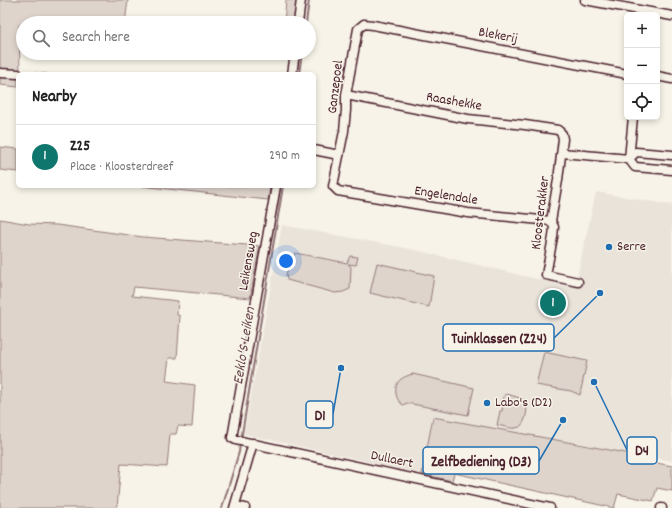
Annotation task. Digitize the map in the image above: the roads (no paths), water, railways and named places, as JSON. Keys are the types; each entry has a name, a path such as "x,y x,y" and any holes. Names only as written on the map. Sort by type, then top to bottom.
{"street":[{"path":"299,16 301,0"},
{"path":"585,0 645,12"},
{"path":"660,14 672,16"},
{"name":"Blekerij","path":"364,24 624,73"},
{"name":"Ganzepoel","path":"338,191 333,186 344,131 346,95 358,29 364,24"},
{"path":"292,72 294,60"},
{"path":"0,73 16,74"},
{"path":"660,77 672,79"},
{"name":"Raashekke","path":"346,95 468,119 558,130"},
{"path":"633,120 629,159 635,167 672,170"},
{"name":"Kloosterakker","path":"558,130 562,134 563,139 562,153 551,221 554,227 546,275 578,282"},
{"path":"316,150 339,155"},
{"path":"629,159 636,152 672,155"},
{"path":"562,153 629,159"},
{"name":"Leikensweg","path":"249,442 232,438 276,188"},
{"name":"Engelendale","path":"338,191 468,213 551,221"},
{"path":"246,508 234,507 249,442"},
{"name":"Dullaert","path":"249,442 550,508"}],"waterway":[{"name":"Eeklo'S Leiken","path":"307,16 309,0"},
{"name":"Eeklo'S Leiken","path":"299,72 301,60"},
{"name":"Eeklo'S Leiken","path":"241,440 283,188"},
{"name":"Eeklo'S Leiken","path":"222,508 239,452 240,444"}],"place":[{"name":"Serre","path":"609,247"},
{"name":"Tuinklassen (Z24)","path":"600,293"},
{"name":"Z25","path":"553,303"},
{"name":"D1","path":"341,368"},
{"name":"D4","path":"594,382"},
{"name":"Labo's (D2)","path":"487,403"},
{"name":"Zelfbediening (D3)","path":"563,420"}]}
